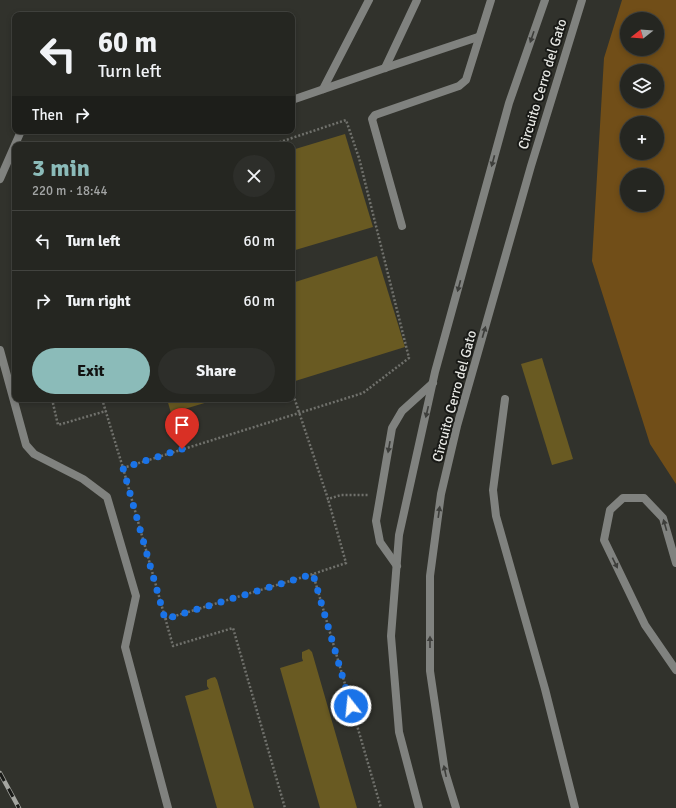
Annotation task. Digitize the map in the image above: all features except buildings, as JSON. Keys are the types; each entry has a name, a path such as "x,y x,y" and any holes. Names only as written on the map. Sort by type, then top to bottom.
{"street":[{"path":"323,89 369,0"},
{"path":"385,68 417,0"},
{"path":"402,226 372,119 375,115 459,86 466,80 478,37 491,0"},
{"name":"Circuito Cerro del Gato","path":"419,808 399,732 391,636 399,535 433,383 509,103 545,0"},
{"name":"Circuito Cerro del Gato","path":"456,808 445,772 430,671 430,576 441,494 457,426 522,197 582,0"},
{"path":"295,99 478,37"},
{"path":"0,179 12,152"},
{"path":"0,350 12,394"},
{"path":"397,566 380,542 376,521 392,428 402,412 433,383"},
{"path":"505,399 493,490 496,516 545,689 575,808"},
{"path":"14,402 26,445 34,454 83,479 107,496 136,596 125,647 168,808"},
{"path":"676,563 663,518 644,498 623,498 610,510 604,540 644,624 676,670"}],"path":[{"path":"123,468 363,393 409,358 359,158 346,120 281,142"},
{"path":"165,619 346,563 328,499 295,400"},
{"path":"53,402 58,425 106,412"},
{"path":"103,402 173,646 233,628 285,808"},
{"path":"328,499 341,495"},
{"path":"313,574 381,808"}],"shaded area":[{"path":"622,0 676,0 676,484 650,444 592,261 604,58"}],"railway":[{"path":"0,773 19,808"}],"route":[{"path":"182,449 123,468 165,619 313,574 351,706"}]}
